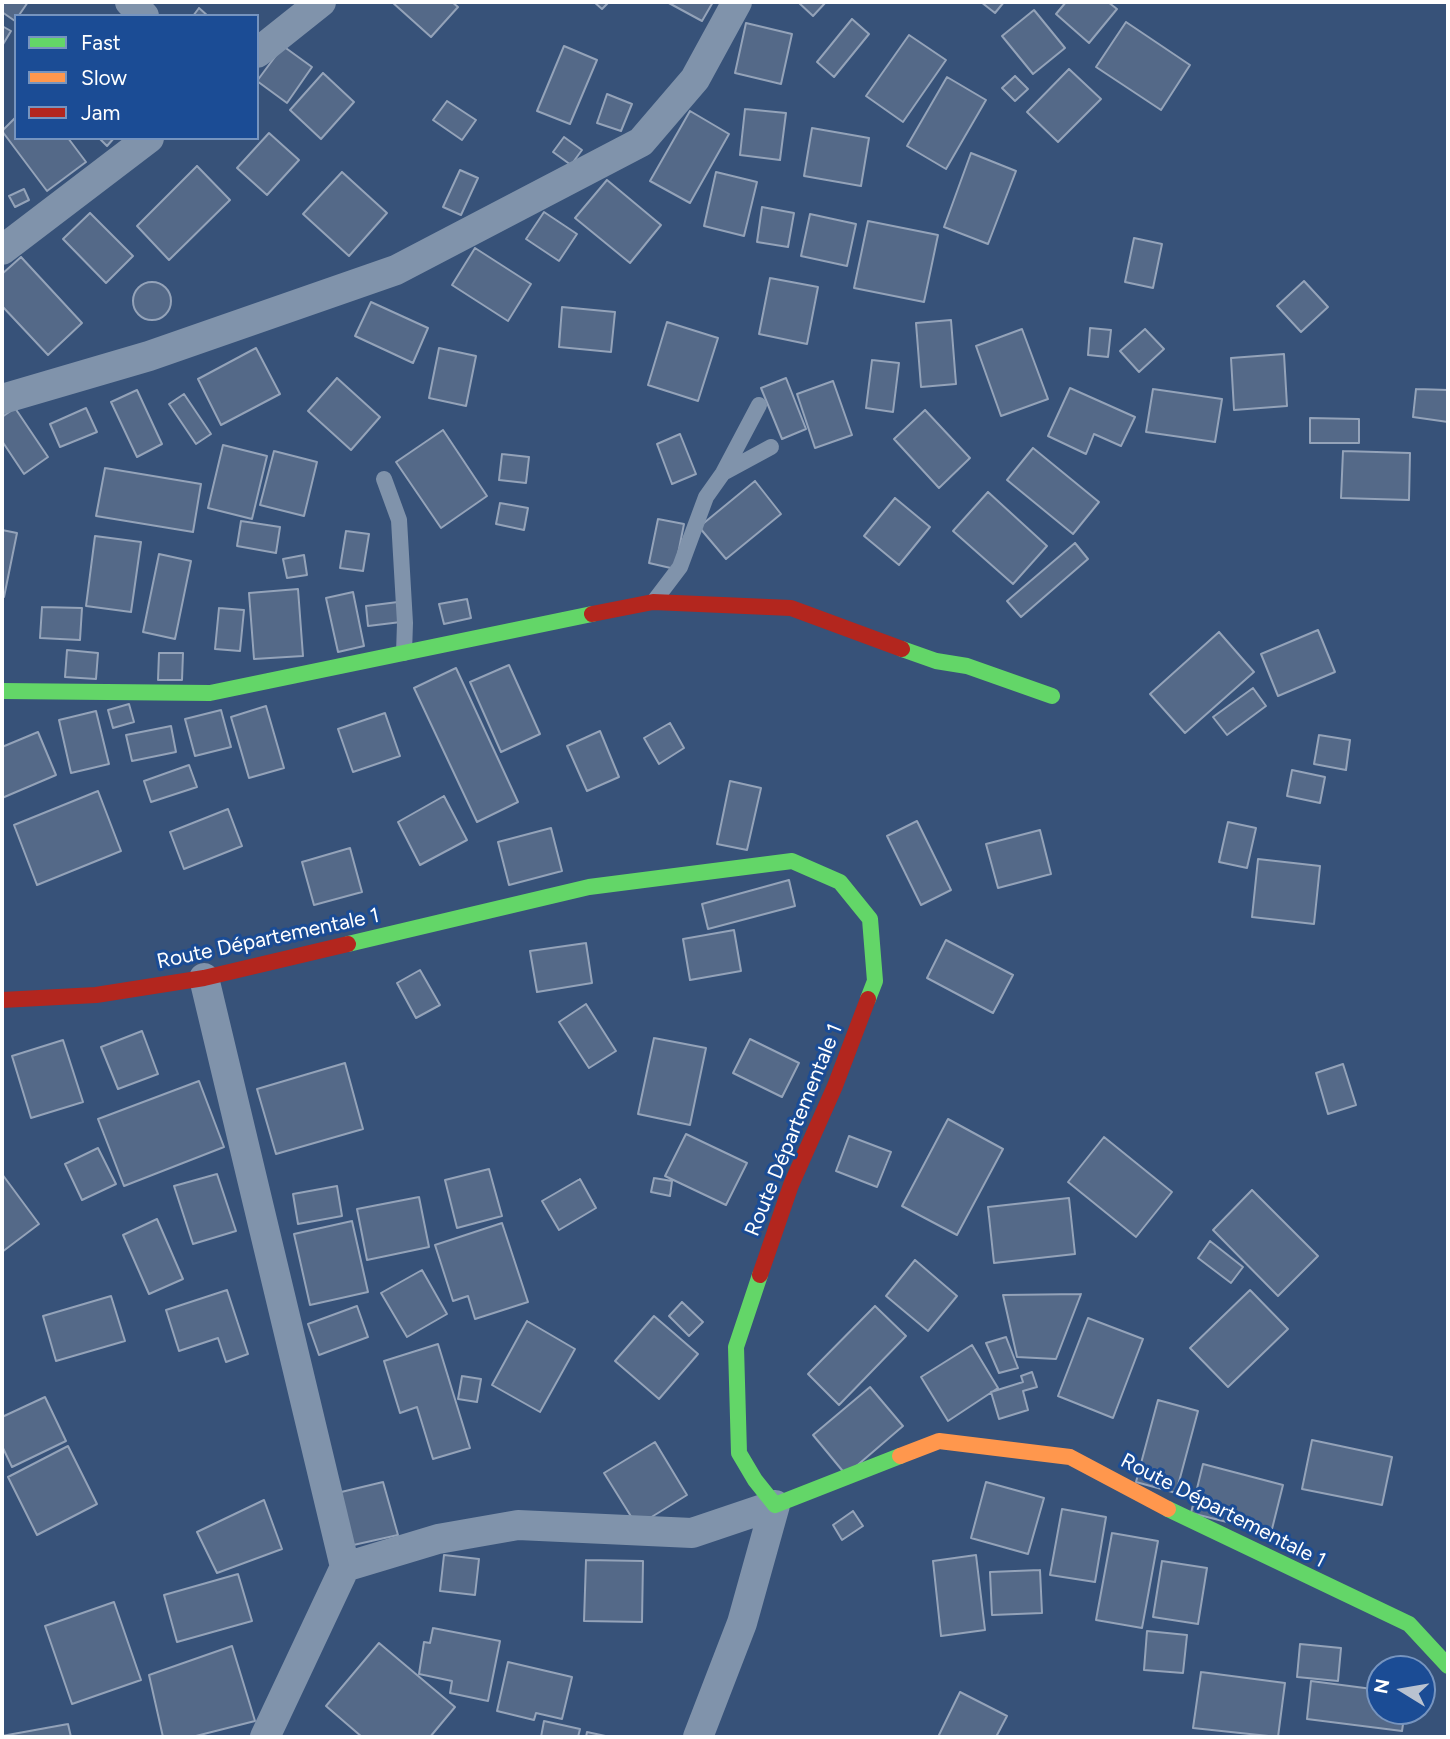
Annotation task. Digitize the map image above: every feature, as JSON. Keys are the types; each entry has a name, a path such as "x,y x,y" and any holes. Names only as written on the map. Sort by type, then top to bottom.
{"main road":[{"path":"2,691 146,690 210,693 404,653 472,642 653,602 791,608 936,662 967,666 1052,696"},
{"name":"Route Départementale 1","path":"2,1000 96,995 204,978 589,887 792,860 840,882 870,919 875,981 835,1086 792,1185 736,1347 739,1453 755,1480 775,1504 939,1441 1070,1457 1167,1509 1409,1624 1448,1666"}],"street":[{"path":"259,51 321,2"},
{"path":"2,399 149,356 396,270 641,142 695,79 737,2"},
{"path":"2,250 146,140"},
{"path":"204,978 345,1567 265,1737"},
{"path":"345,1567 438,1539 518,1525 692,1533 775,1504"},
{"path":"698,1737 742,1623 775,1504"}],"lane":[{"path":"653,602 680,567 706,497 723,473 759,405"},
{"path":"723,473 771,447"},
{"path":"384,479 399,520 405,623 404,653"}],"building":[{"path":"2,2 28,2 20,14 14,14 14,20 2,12"},
{"path":"392,2 452,2 458,7 431,37"},
{"path":"594,2 609,2 602,9"},
{"path":"667,2 713,2 702,21"},
{"path":"798,2 826,2 813,16"},
{"path":"981,2 1004,2 995,13"},
{"path":"1066,2 1108,2 1117,9 1089,43 1056,14"},
{"path":"199,8 206,14 194,14"},
{"path":"1034,10 1065,48 1033,74 1002,36"},
{"path":"852,19 869,34 834,77 817,62"},
{"path":"1126,22 1190,65 1161,110 1096,67"},
{"path":"746,23 792,34 781,84 735,73"},
{"path":"2,26 11,31 2,46"},
{"path":"909,35 946,60 903,122 866,96"},
{"path":"283,46 312,67 287,103 259,82 259,78"},
{"path":"564,46 597,60 570,124 537,111"},
{"path":"1069,69 1101,99 1058,142 1027,112"},
{"path":"323,73 354,102 321,139 290,110"},
{"path":"1015,76 1028,89 1015,101 1002,88"},
{"path":"947,77 986,100 946,169 907,146"},
{"path":"607,94 632,104 621,131 597,123"},
{"path":"447,101 476,120 462,140 433,120"},
{"path":"745,109 786,113 780,160 740,155"},
{"path":"690,111 729,134 690,203 650,181"},
{"path":"14,119 14,140 70,140 86,162 47,191 2,131"},
{"path":"812,128 869,138 861,186 804,176"},
{"path":"269,133 299,160 267,195 237,168"},
{"path":"564,137 582,150 571,165 553,152"},
{"path":"101,140 112,140 107,146"},
{"path":"971,153 1016,171 988,244 944,227"},
{"path":"197,166 230,200 169,260 137,226"},
{"path":"460,170 478,178 461,215 443,207"},
{"path":"342,172 387,213 349,256 303,214"},
{"path":"716,172 757,182 744,236 704,226"},
{"path":"607,180 661,225 630,263 575,218"},
{"path":"24,189 29,200 15,207 9,196"},
{"path":"762,207 794,213 788,247 757,242"},
{"path":"544,212 577,234 559,261 526,239"},
{"path":"90,213 133,256 106,283 63,239"},
{"path":"810,214 856,224 847,266 801,256"},
{"path":"868,221 938,235 924,302 854,288"},
{"path":"1134,238 1162,244 1153,288 1125,282"},
{"path":"475,248 531,284 508,321 452,285"},
{"path":"21,257 82,323 48,355 2,306 2,274"},
{"path":"770,278 818,287 807,344 759,334"},
{"path":"1304,281 1328,307 1301,332 1277,306"},
{"path":"152,282 165,288 171,301 165,314 152,320 139,314 133,301 139,288"},
{"path":"371,302 428,328 413,363 355,336"},
{"path":"562,307 615,312 611,352 559,347"},
{"path":"951,320 956,384 921,387 916,323"},
{"path":"667,322 718,338 698,401 648,385"},
{"path":"1090,328 1111,330 1108,357 1088,355"},
{"path":"1022,329 1048,399 1001,416 976,346"},
{"path":"1145,329 1164,349 1139,372 1120,351"},
{"path":"256,348 280,394 221,425 198,379"},
{"path":"439,348 476,356 466,406 429,398"},
{"path":"1284,354 1287,406 1234,410 1231,358"},
{"path":"872,360 899,363 893,412 866,408"},
{"path":"337,378 380,417 351,450 308,411"},
{"path":"786,378 806,429 782,439 761,388"},
{"path":"833,381 852,435 815,448 797,394"},
{"path":"1070,388 1135,417 1121,446 1094,434 1086,454 1048,436"},
{"path":"1153,389 1222,399 1215,442 1146,432"},
{"path":"1416,389 1448,390 1448,422 1413,417"},
{"path":"137,390 162,444 137,457 111,402"},
{"path":"184,394 211,434 196,444 169,404"},
{"path":"15,408 48,457 24,474 2,441 2,417"},
{"path":"86,408 97,432 60,447 50,424"},
{"path":"925,410 970,458 939,488 894,439"},
{"path":"1310,418 1359,419 1359,443 1310,443"},
{"path":"443,430 487,496 441,528 396,462"},
{"path":"680,434 696,474 672,484 657,444"},
{"path":"223,445 267,456 252,519 208,508"},
{"path":"1033,448 1099,502 1073,534 1007,480"},
{"path":"274,451 317,462 304,516 260,505"},
{"path":"1343,451 1410,453 1409,500 1341,498"},
{"path":"502,454 529,457 526,483 499,480"},
{"path":"105,468 201,484 193,532 96,516"},
{"path":"755,481 781,514 726,559 699,527"},
{"path":"988,492 1047,546 1013,584 953,531"},
{"path":"895,498 930,527 899,565 864,536"},
{"path":"500,503 528,508 524,530 496,524"},
{"path":"658,519 684,524 675,569 649,563"},
{"path":"241,521 280,527 276,553 237,546"},
{"path":"2,530 17,533 4,597 2,596"},
{"path":"346,531 369,534 363,571 340,568"},
{"path":"95,536 141,542 131,612 86,606"},
{"path":"1075,543 1088,559 1021,617 1007,601"},
{"path":"159,554 191,561 175,639 143,632"},
{"path":"304,555 307,575 287,578 283,559"},
{"path":"298,589 303,656 254,659 249,593"},
{"path":"353,592 364,646 338,652 326,598"},
{"path":"467,599 471,618 444,624 439,604"},
{"path":"398,602 401,622 368,626 366,606"},
{"path":"42,607 82,608 80,640 40,638"},
{"path":"219,608 244,610 240,651 215,649"},
{"path":"1318,630 1335,672 1278,696 1261,654"},
{"path":"1219,632 1254,672 1185,733 1150,694"},
{"path":"67,650 98,653 96,679 65,677"},
{"path":"159,653 183,653 182,680 158,680"},
{"path":"509,665 540,734 501,752 470,682"},
{"path":"456,668 518,802 477,822 414,688"},
{"path":"1253,688 1266,706 1227,735 1213,717"},
{"path":"129,704 134,722 113,728 108,710"},
{"path":"266,706 284,768 249,778 231,717"},
{"path":"221,710 231,747 195,756 185,719"},
{"path":"96,711 109,764 71,773 59,720"},
{"path":"385,713 400,756 353,772 338,729"},
{"path":"670,723 684,748 659,764 644,738"},
{"path":"171,726 176,752 132,761 126,735"},
{"path":"600,731 619,777 587,791 567,746"},
{"path":"38,732 56,775 2,798 2,747"},
{"path":"1319,735 1350,740 1346,770 1314,764"},
{"path":"189,765 197,787 151,802 144,781"},
{"path":"1292,770 1325,777 1320,803 1287,796"},
{"path":"730,781 761,788 747,850 717,844"},
{"path":"98,791 121,851 37,885 14,825"},
{"path":"444,796 467,840 420,865 398,822"},
{"path":"228,809 242,846 184,869 170,832"},
{"path":"917,821 951,890 921,905 887,836"},
{"path":"1228,822 1256,828 1247,868 1219,862"},
{"path":"551,828 562,871 509,885 498,842"},
{"path":"1040,830 1051,874 998,888 986,844"},
{"path":"350,848 362,892 314,905 302,862"},
{"path":"1258,859 1320,866 1314,924 1252,917"},
{"path":"789,880 795,906 708,929 702,904"},
{"path":"734,930 741,971 690,980 683,939"},
{"path":"946,940 1013,975 993,1013 927,978"},
{"path":"586,943 592,983 537,992 530,951"},
{"path":"420,970 440,1005 416,1018 397,983"},
{"path":"586,1004 616,1051 589,1068 559,1022"},
{"path":"142,1031 158,1074 118,1089 101,1047"},
{"path":"654,1038 706,1048 690,1125 638,1114"},
{"path":"750,1039 799,1063 782,1097 733,1073"},
{"path":"63,1040 83,1102 31,1118 12,1056"},
{"path":"345,1063 363,1129 276,1154 257,1089"},
{"path":"1343,1064 1356,1105 1328,1114 1316,1073"},
{"path":"199,1081 224,1147 124,1186 98,1119"},
{"path":"948,1119 1003,1149 957,1235 902,1206"},
{"path":"686,1134 747,1163 726,1205 665,1176"},
{"path":"849,1136 891,1152 877,1187 836,1171"},
{"path":"1104,1137 1172,1192 1136,1237 1068,1182"},
{"path":"98,1148 116,1184 82,1200 65,1164"},
{"path":"489,1169 502,1216 457,1228 445,1180"},
{"path":"2,1174 39,1224 2,1252"},
{"path":"217,1174 236,1231 193,1244 174,1186"},
{"path":"654,1178 672,1181 670,1196 651,1192"},
{"path":"580,1179 596,1208 559,1230 542,1201"},
{"path":"337,1186 342,1216 298,1224 293,1194"},
{"path":"1252,1190 1318,1256 1278,1296 1213,1230"},
{"path":"419,1197 429,1247 367,1260 357,1209"},
{"path":"1069,1198 1075,1254 994,1263 988,1207"},
{"path":"157,1219 183,1279 149,1294 123,1235"},
{"path":"352,1221 368,1292 310,1305 294,1234"},
{"path":"502,1223 528,1302 475,1319 468,1296 453,1301 435,1245"},
{"path":"1210,1241 1243,1267 1231,1283 1198,1258"},
{"path":"915,1260 957,1296 928,1331 886,1296"},
{"path":"422,1270 447,1314 407,1337 381,1293"},
{"path":"227,1290 248,1354 226,1362 218,1338 179,1351 166,1310"},
{"path":"1250,1290 1288,1329 1228,1387 1190,1348"},
{"path":"1081,1294 1056,1359 1017,1357 1003,1295"},
{"path":"111,1296 125,1341 56,1361 43,1316"},
{"path":"682,1302 703,1322 689,1336 669,1316"},
{"path":"357,1306 368,1337 319,1355 308,1324"},
{"path":"875,1306 906,1336 839,1405 808,1374"},
{"path":"654,1316 698,1354 659,1399 615,1361"},
{"path":"1088,1318 1143,1339 1113,1418 1058,1396"},
{"path":"527,1321 575,1349 540,1412 492,1385"},
{"path":"1006,1337 1018,1368 999,1373 986,1343"},
{"path":"438,1344 470,1448 433,1459 417,1407 400,1413 384,1361"},
{"path":"972,1345 998,1388 948,1421 921,1377"},
{"path":"1032,1372 1037,1387 1023,1391 1028,1410 999,1419 991,1392 1023,1382 1021,1376"},
{"path":"462,1376 481,1379 477,1402 458,1399"},
{"path":"870,1387 903,1426 846,1475 813,1435"},
{"path":"45,1397 66,1441 12,1467 2,1446 2,1417"},
{"path":"1158,1400 1198,1411 1176,1493 1136,1482"},
{"path":"1312,1440 1392,1457 1382,1505 1302,1489"},
{"path":"655,1442 687,1495 637,1526 604,1473"},
{"path":"68,1446 97,1504 37,1535 8,1477"},
{"path":"1203,1464 1283,1485 1271,1533 1191,1513"},
{"path":"383,1482 398,1535 349,1546 337,1493"},
{"path":"986,1482 1044,1498 1028,1554 971,1538"},
{"path":"264,1500 282,1549 217,1573 197,1532"},
{"path":"1062,1509 1106,1517 1095,1582 1050,1575"},
{"path":"853,1511 863,1526 842,1540 833,1525"},
{"path":"1112,1533 1158,1541 1142,1628 1096,1620"},
{"path":"444,1555 479,1559 475,1595 440,1591"},
{"path":"976,1555 985,1630 941,1636 933,1561"},
{"path":"586,1560 643,1561 642,1622 584,1621"},
{"path":"1162,1561 1207,1568 1198,1624 1153,1617"},
{"path":"1040,1570 1042,1613 992,1615 990,1572"},
{"path":"238,1574 252,1621 177,1642 164,1595"},
{"path":"114,1602 141,1680 72,1704 45,1626"},
{"path":"433,1628 500,1641 488,1701 450,1693 452,1681 419,1674 424,1642 430,1643"},
{"path":"1147,1631 1187,1635 1183,1673 1144,1670"},
{"path":"379,1643 455,1707 430,1737 362,1737 326,1706"},
{"path":"1300,1644 1341,1648 1338,1681 1297,1677"},
{"path":"232,1646 255,1721 192,1737 163,1737 149,1675"},
{"path":"508,1662 572,1677 562,1719 536,1713 534,1720 497,1711"},
{"path":"1201,1672 1285,1683 1278,1737 1193,1728"},
{"path":"1311,1681 1366,1688 1366,1725 1403,1725 1402,1731 1307,1719"},
{"path":"960,1692 1007,1716 996,1737 938,1737"},
{"path":"544,1721 580,1729 578,1737 541,1737"},
{"path":"68,1724 71,1737 2,1737 2,1736"},
{"path":"587,1732 610,1737 586,1737"}],"traffic: fast":[{"path":"2,691 210,693 592,614"},
{"path":"902,649 936,661 967,666 1052,696"},
{"path":"348,944 589,887 792,861 840,882 870,919 875,981 868,999"},
{"path":"760,1275 736,1347 739,1453 755,1480 775,1505 900,1456"},
{"path":"1168,1509 1409,1624 1448,1666"}],"traffic: slow":[{"path":"900,1456 939,1441 1070,1457 1168,1509"}],"traffic: jam":[{"path":"592,614 653,602 791,608 902,649"},
{"path":"2,1000 96,995 204,978 348,944"},
{"path":"760,1275 791,1185 835,1086 868,999"}]}
